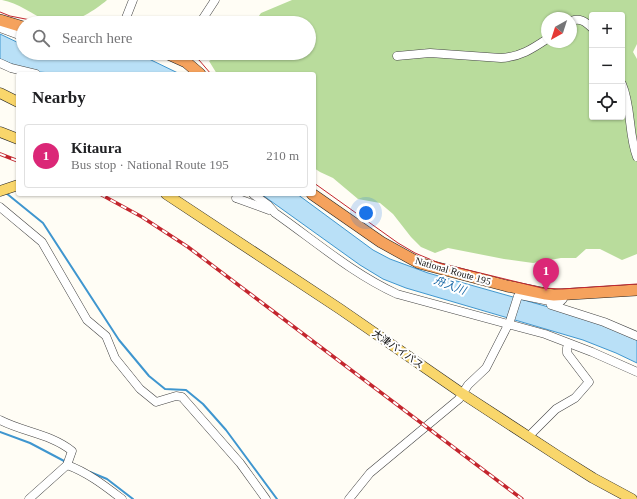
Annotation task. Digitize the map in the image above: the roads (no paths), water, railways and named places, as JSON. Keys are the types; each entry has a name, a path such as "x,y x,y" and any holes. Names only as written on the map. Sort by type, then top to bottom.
{"highway":[{"path":"0,20 16,26"},
{"path":"187,60 198,72"},
{"name":"National Route 195","path":"315,196 381,242 419,263 536,293 554,295 637,290"}],"main road":[{"path":"0,94 16,101"},
{"path":"0,132 16,138"},
{"path":"0,191 16,186"},
{"name":"大津バイパス","path":"169,196 340,309 463,394 593,478 632,499"}],"street":[{"path":"127,16 133,0"},
{"path":"205,16 215,0"},
{"path":"577,19 589,26"},
{"path":"0,28 16,34"},
{"path":"397,56 430,53 501,58 513,57 541,42"},
{"path":"0,63 11,68 28,72"},
{"path":"625,93 633,147 637,157"},
{"path":"256,196 268,205 275,213"},
{"path":"236,198 264,207 275,213 359,274 397,294 509,323 545,334 637,372"},
{"path":"0,207 42,242 88,320 106,336 115,358 140,389 156,402 176,396 182,397 240,463 266,499"},
{"path":"488,365 509,323 520,294 559,302 563,299 563,294"},
{"path":"518,297 584,314 637,336"},
{"path":"349,499 370,473 459,399 468,386 494,358 510,332 514,330 542,338 576,351 586,350"},
{"path":"529,436 556,409 575,398 589,382 567,353 567,348"},
{"path":"0,420 64,444 72,451 66,465 28,499"},
{"path":"66,465 73,467 101,483 122,499"}],"water":[{"path":"0,34 16,42 16,60 151,60 176,72 39,72 19,67 0,59"},
{"name":"舟入川","path":"264,196 300,196 373,250 390,259 428,273 591,319 637,339 637,363 583,340 406,288 383,279 360,265"}],"waterway":[{"path":"6,193 43,223 119,340 149,376 165,389 186,390 203,404 226,430 277,499"},
{"path":"0,432 30,443 66,462"},
{"path":"90,472 107,479 133,499"}],"tram line":[{"path":"0,12 16,17"},
{"path":"199,60 209,72"},
{"path":"316,184 398,243 415,253 439,263 542,288 562,289 637,284"}],"railway":[{"path":"0,154 16,160"},
{"path":"104,196 142,217 188,247 522,499"}],"place":[{"name":"Kitaura","path":"546,291"}]}
